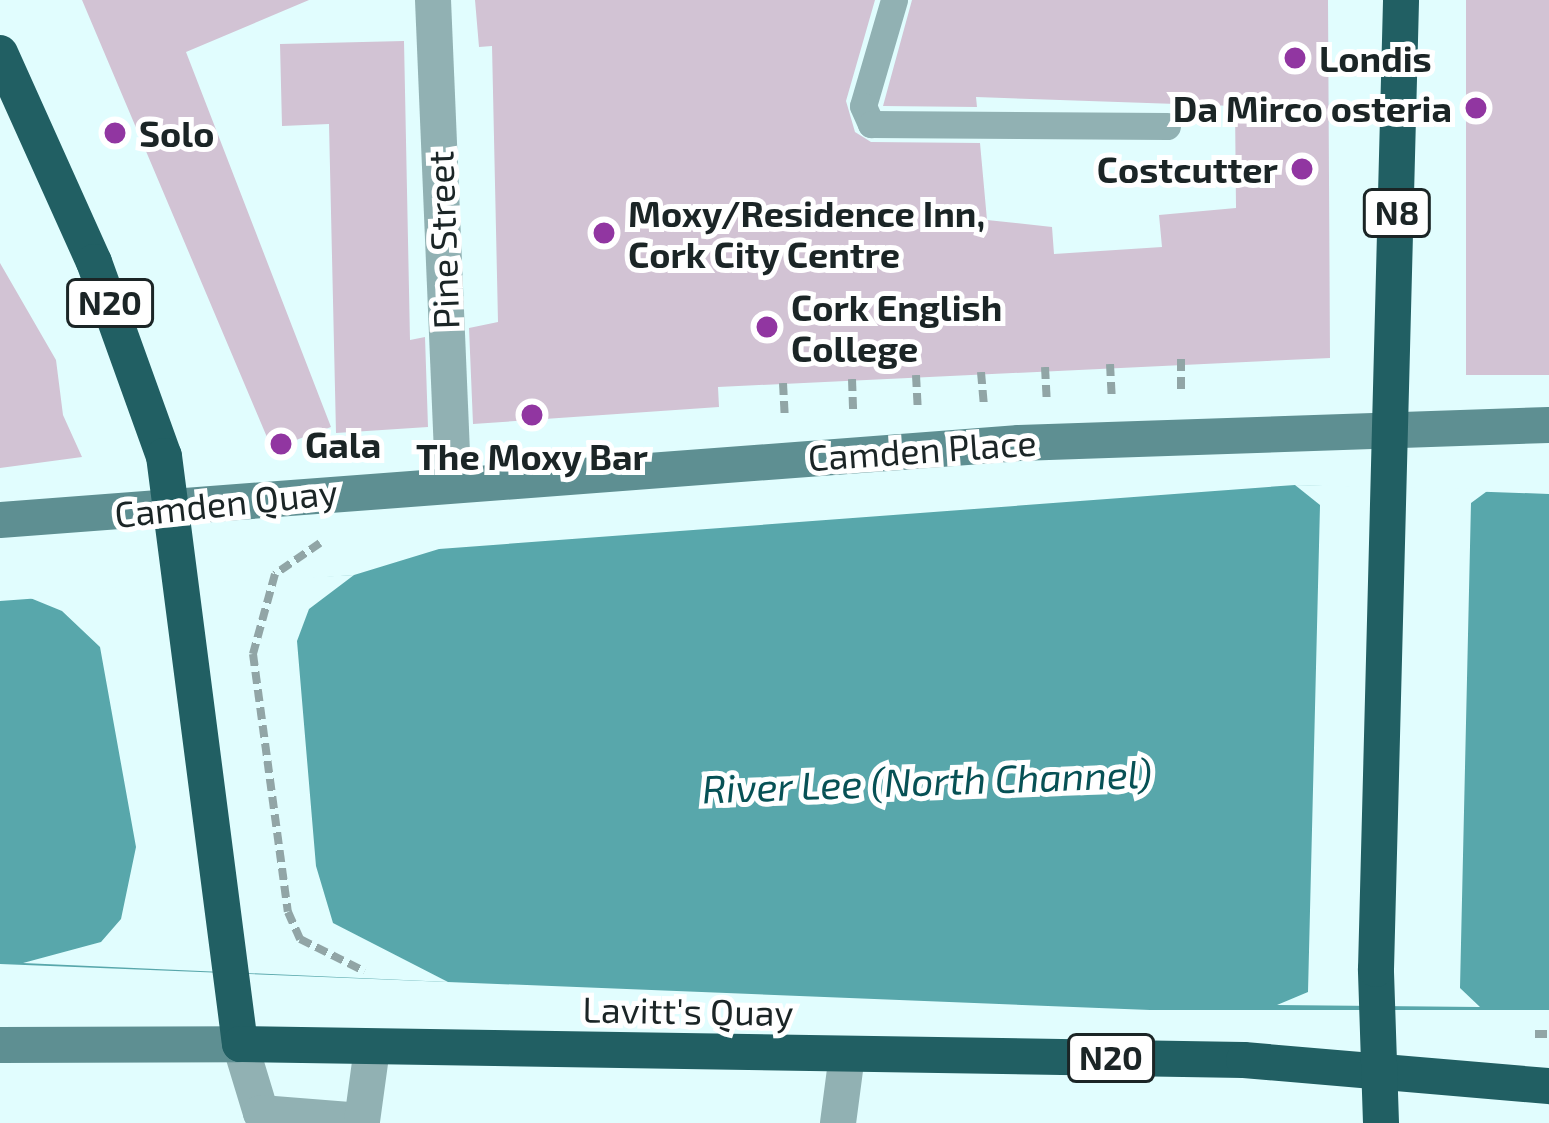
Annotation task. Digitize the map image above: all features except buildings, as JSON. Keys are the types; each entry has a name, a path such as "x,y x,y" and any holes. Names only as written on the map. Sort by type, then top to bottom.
{"highway":[{"name":"N8","path":"1374,1076 1401,0"},
{"name":"N20","path":"0,52 148,399 174,508 240,1044"},
{"name":"Lavitt's Quay","path":"240,1044 1244,1060 1374,1076 1549,1086"},
{"path":"1350,1123 1374,1076"},
{"path":"1374,1076 1381,1123"}],"street":[{"name":"Pine Street","path":"433,0 452,480"},
{"name":"Camden Place","path":"452,480 1392,427 1549,425"},
{"name":"Camden Quay","path":"0,520 452,480"},
{"name":"Lavitt's Quay","path":"0,1045 240,1044"},
{"path":"240,1044 261,1113 362,1122 371,1048"},
{"path":"838,1123 847,1055"}],"lane":[{"path":"894,0 863,106 871,124 1167,126"}],"path":[{"path":"1181,359 1181,399"},
{"path":"1110,364 1112,402"},
{"path":"1045,367 1048,406"},
{"path":"980,372 985,409"},
{"path":"916,375 918,412"},
{"path":"852,379 853,416"},
{"path":"783,383 786,419"},
{"path":"320,543 275,574 253,654 288,912 300,939 348,969 364,971"},
{"path":"1534,1034 1549,1034"}],"water":[{"name":"River Lee (North Channel)","path":"1295,485 1549,494 1549,1010 1150,1010 0,964 0,601 354,575 439,549"}],"pier":[{"path":"1295,485 1490,489 1471,503 1460,988 1480,1007 1277,1005 1308,992 1320,505"},
{"path":"354,575 309,609 297,641 316,866 333,923 448,982 23,963 101,942 121,919 136,847 100,647 62,611 18,593"}],"place":[{"name":"Londis","path":"1295,58"},
{"name":"Da Mirco osteria","path":"1476,108"},
{"name":"Solo","path":"115,133"},
{"name":"Costcutter","path":"1302,169"},
{"name":"Moxy/Residence Inn, Cork City Centre","path":"604,233"},
{"name":"Cork English College","path":"767,327"},
{"name":"The Moxy Bar","path":"532,415"},
{"name":"Gala","path":"281,444"}]}
